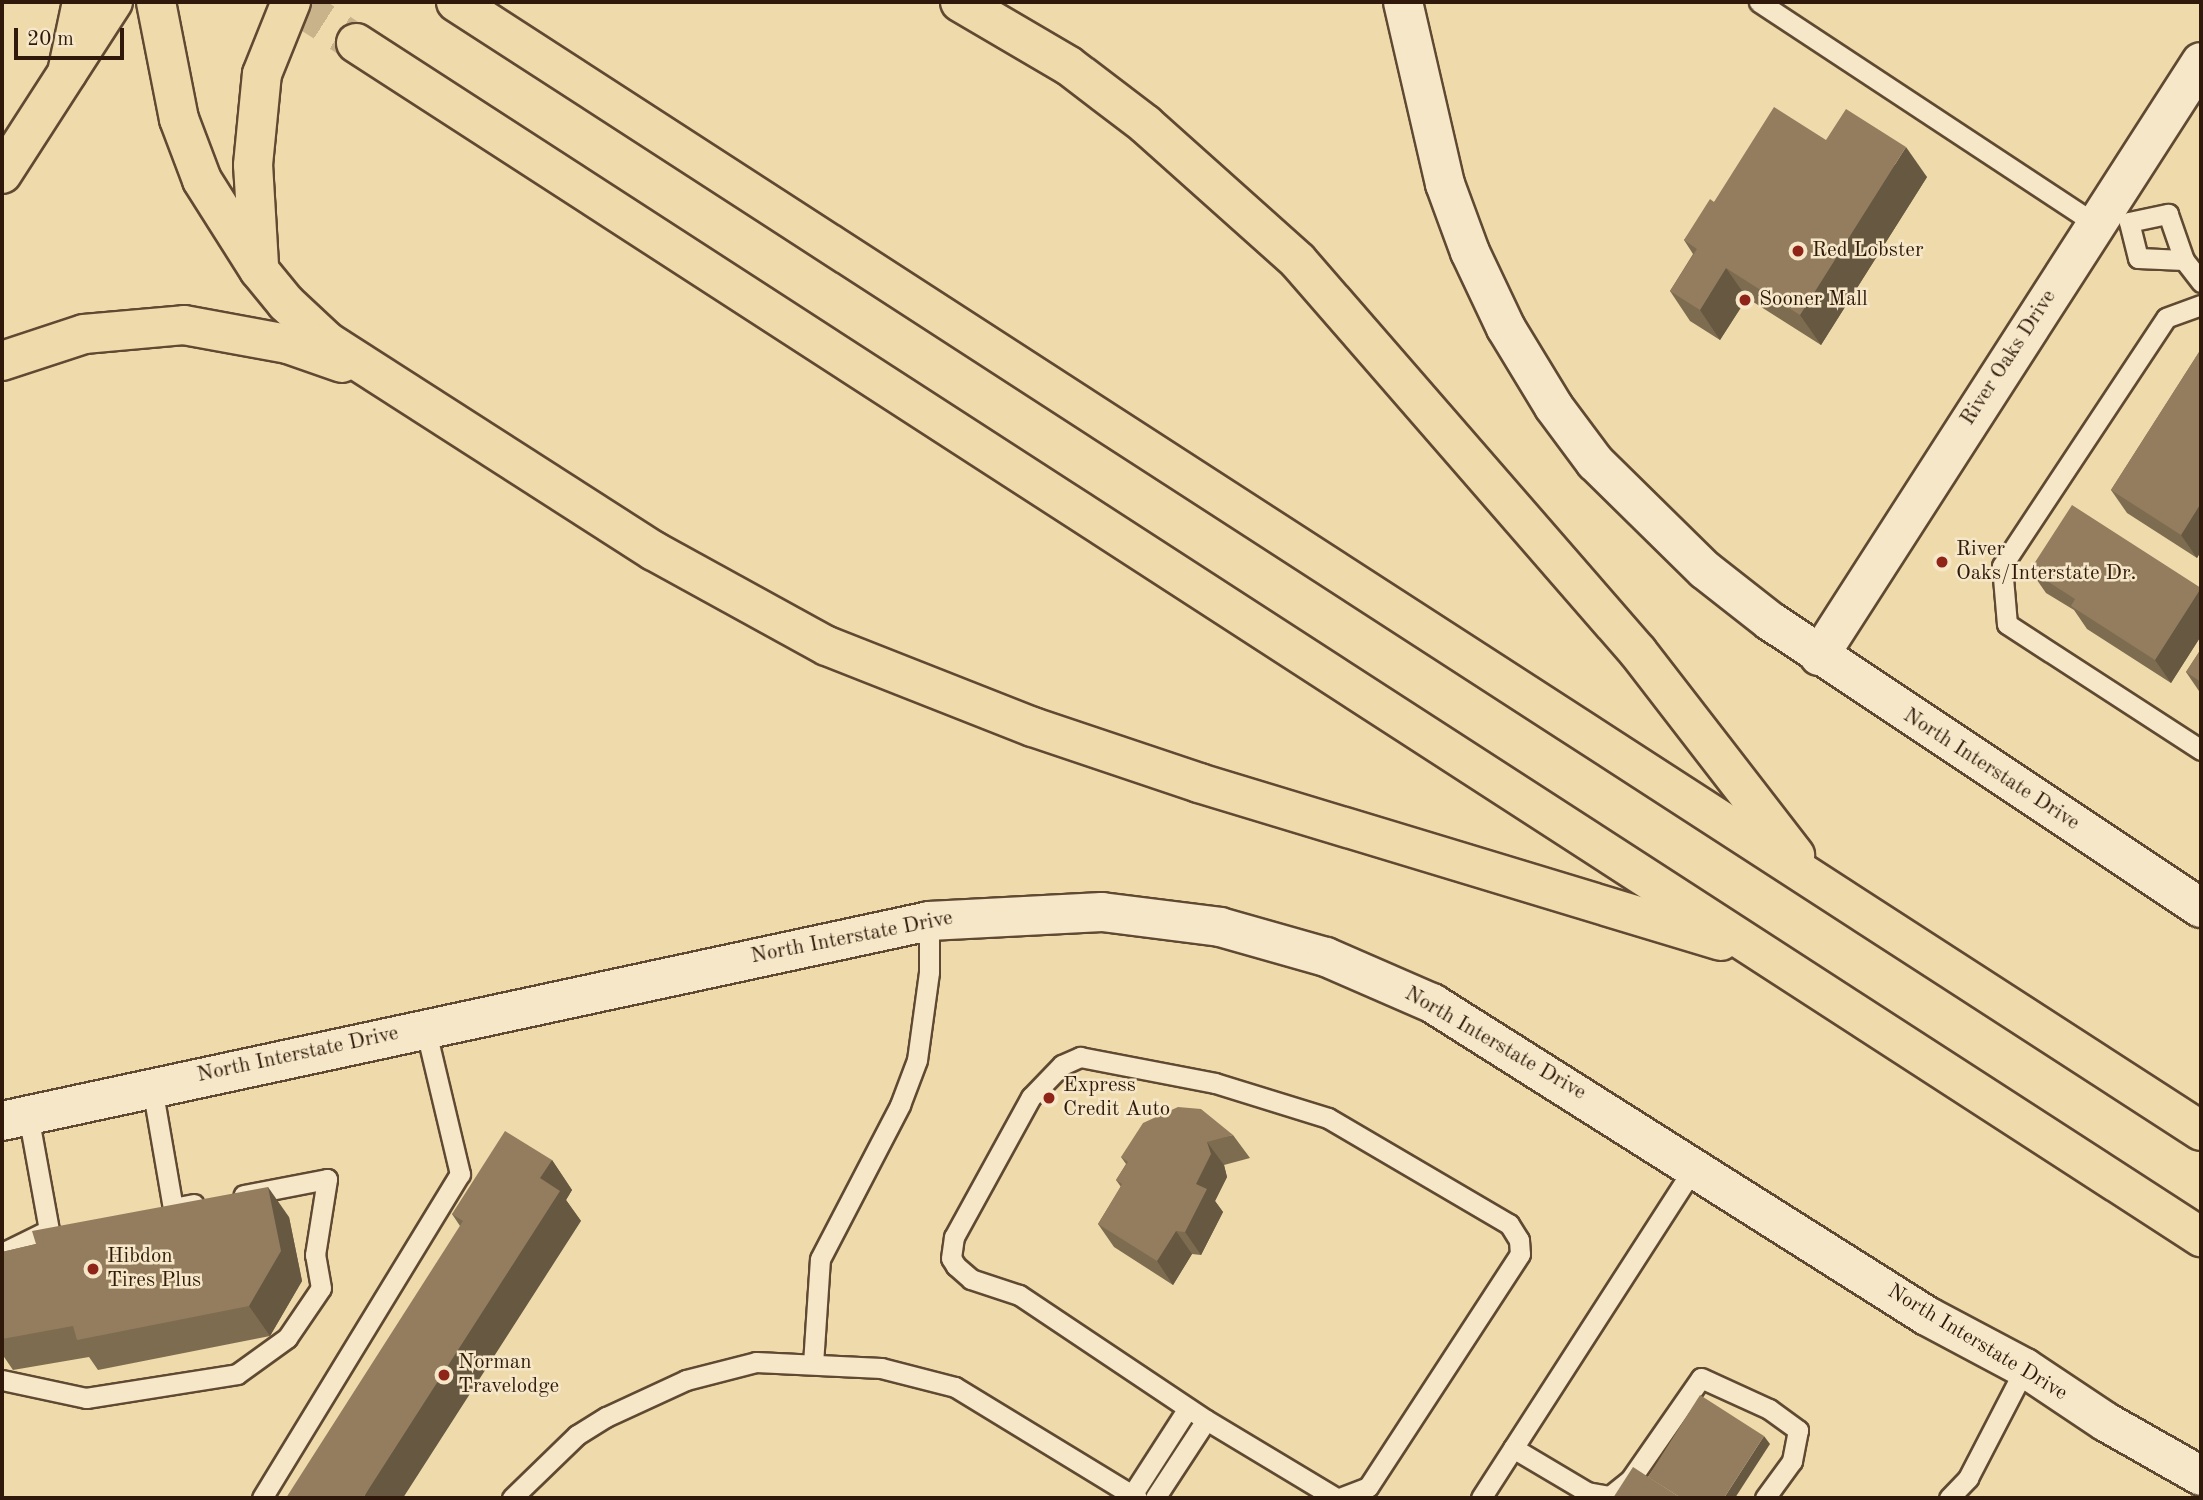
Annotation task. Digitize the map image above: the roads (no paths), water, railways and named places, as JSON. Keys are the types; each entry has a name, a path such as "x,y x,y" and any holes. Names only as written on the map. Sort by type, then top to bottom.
{"main road":[{"path":"67,73 82,2"},
{"path":"2,174 113,2"},
{"path":"156,2 168,73 198,167 259,270 328,342 654,551 827,646 1033,727 1186,779 1763,954"},
{"path":"259,270 253,165 262,74 291,2"},
{"path":"456,2 2201,1131"},
{"path":"960,2 1069,66 1124,108 1235,200 1298,261 1638,652 1813,879"},
{"name":"North Interstate Drive","path":"1402,2 1445,184 1470,252 1506,328 1554,407 1645,516 1705,570 1819,656 2201,908"},
{"path":"356,43 2201,1237"},
{"name":"River Oaks Drive","path":"1819,656 2111,218 2201,62"},
{"path":"2,361 84,334 184,325 288,344 380,377"},
{"name":"North Interstate Drive","path":"15,1118 425,1027 929,920 1102,912 1220,927 1294,946 1432,1003 1695,1166 1927,1316 2025,1368 2106,1422 2201,1476"}],"lane":[{"path":"1759,2 2111,218 2138,258 2184,260"},
{"path":"2111,218 2168,214 2184,260 2201,282"},
{"path":"2201,305 2166,318 2002,566 2007,624 2201,750"},
{"path":"813,1364 820,1259 901,1105 917,1060 929,972 929,920"},
{"path":"262,1498 460,1174 425,1027"},
{"path":"1080,1056 1215,1083 1328,1118 1509,1224 1519,1240 1520,1254 1368,1487 1338,1498 1188,1408 1019,1295 971,1279 951,1258 954,1237 1031,1097 1055,1072 1080,1056"},
{"path":"2,1380 86,1398 237,1374 287,1338 321,1288 315,1255 327,1180 166,1210 152,1087"},
{"path":"15,1118 49,1230"},
{"path":"1481,1498 1695,1166"},
{"path":"2,1253 49,1230 76,1226"},
{"path":"512,1498 577,1435 648,1396 686,1380 756,1362 881,1368 955,1387 1135,1497 1188,1408"},
{"path":"1949,1498 1968,1478 2025,1368"},
{"path":"1513,1448 1587,1492 1610,1496 1630,1480 1701,1378 1769,1409 1798,1430 1792,1461 1765,1498"},
{"path":"1155,1498 1206,1420"}],"tunnel":[{"path":"292,2 356,43"}],"place":[{"name":"Red Lobster","path":"1798,251"},
{"name":"Sooner Mall","path":"1745,300"},
{"name":"River Oaks/Interstate Dr.","path":"1942,562"},
{"name":"Express Credit Auto","path":"1049,1098"},
{"name":"Hibdon Tires Plus","path":"93,1269"},
{"name":"Norman Travelodge","path":"444,1375"}]}
